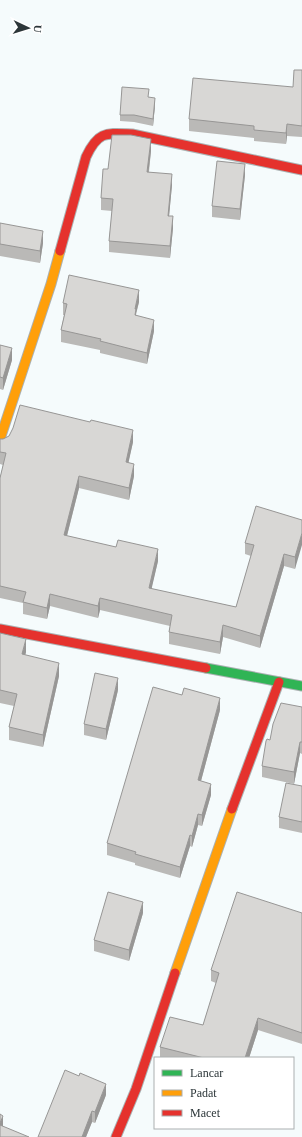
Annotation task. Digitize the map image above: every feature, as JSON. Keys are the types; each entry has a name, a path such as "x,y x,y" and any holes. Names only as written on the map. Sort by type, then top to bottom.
{"street":[{"path":"0,439 51,284 86,157 93,143 102,136 112,134 132,134 302,170"},
{"path":"0,628 302,686"},
{"path":"116,1137 136,1089 211,868 279,682"}],"building":[{"path":"294,70 302,70 302,126 287,124 286,133 254,130 254,126 189,119 193,78 293,87"},
{"path":"122,87 149,89 148,97 155,98 153,119 134,115 120,115"},
{"path":"112,135 131,135 151,139 147,172 172,174 168,216 173,216 170,246 109,241 113,199 101,198 103,169 108,169"},
{"path":"217,161 245,164 240,209 212,206"},
{"path":"0,223 43,231 40,251 0,244"},
{"path":"69,275 139,290 135,315 154,320 147,353 100,341 101,339 61,330 67,304 63,303"},
{"path":"0,345 12,348 3,378 0,377"},
{"path":"20,405 90,422 91,420 133,430 126,462 134,464 129,488 79,476 64,535 116,547 118,540 158,549 149,588 236,607 254,545 245,543 256,506 302,520 302,533 295,557 284,554 260,636 223,625 220,642 169,632 172,615 100,598 98,606 50,594 47,608 23,602 26,592 0,586 0,478 6,453 0,452 0,439 9,436"},
{"path":"0,633 26,639 22,654 59,663 43,735 9,727 17,694 0,690"},
{"path":"95,673 118,678 106,729 84,724"},
{"path":"153,687 182,695 184,688 220,698 198,780 211,784 202,815 198,814 192,836 190,835 180,867 135,854 136,852 107,843"},
{"path":"281,703 302,707 302,742 300,742 294,772 262,766 266,741 267,739 270,740 273,724"},
{"path":"286,783 302,786 302,822 279,817"},
{"path":"108,892 143,902 129,950 94,940"},
{"path":"237,892 302,913 302,1033 258,1018 245,1057 200,1057 160,1047 170,1017 203,1025 219,973 211,970"},
{"path":"65,1070 79,1076 80,1073 106,1084 95,1112 92,1111 82,1137 38,1137"},
{"path":"0,1114 3,1116 0,1123"},
{"path":"0,1125 29,1137 0,1137"}],"traffic: fast":[{"path":"206,668 302,686"}],"traffic: slow":[{"path":"0,439 51,284 60,251"},
{"path":"175,973 232,809"}],"traffic: jam":[{"path":"60,251 86,157 95,142 104,135 132,134 302,170"},
{"path":"0,629 206,668"},
{"path":"232,809 279,682"},
{"path":"116,1137 136,1089 175,973"}]}
